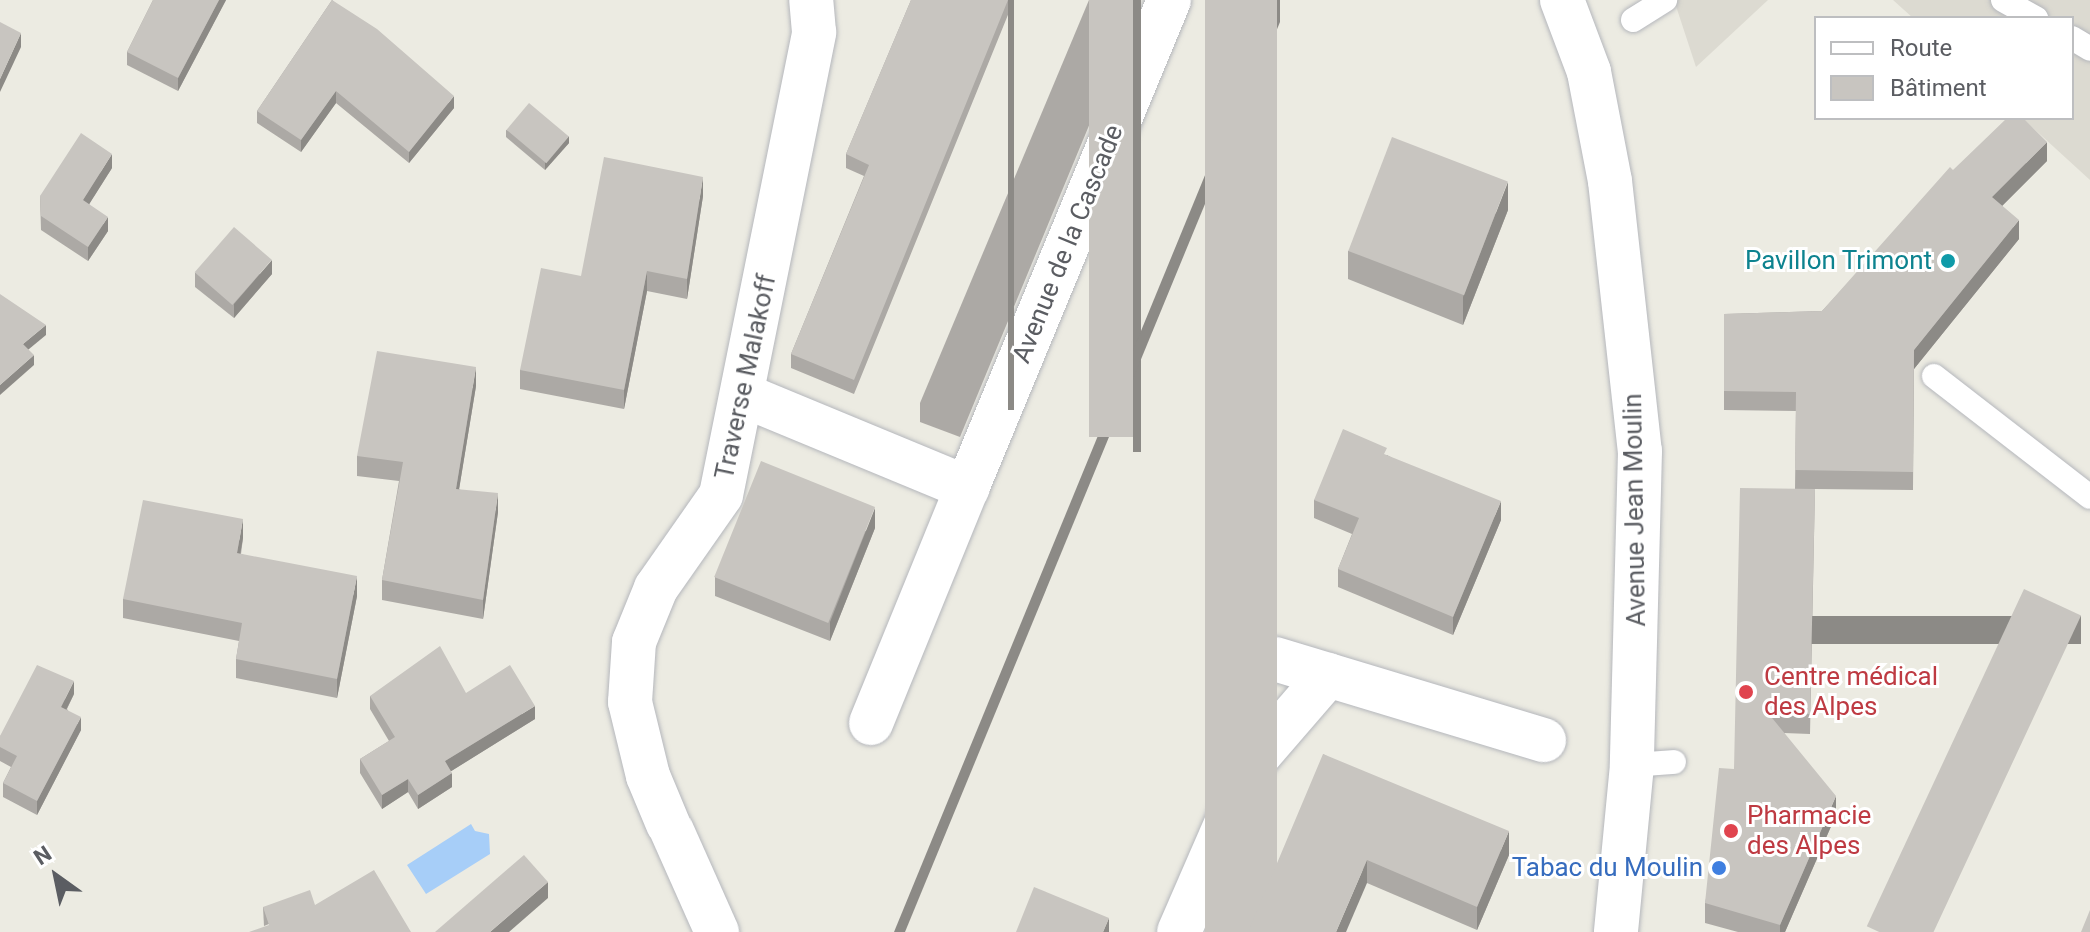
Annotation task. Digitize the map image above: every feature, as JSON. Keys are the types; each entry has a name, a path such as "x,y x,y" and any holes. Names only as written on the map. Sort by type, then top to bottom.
{"street":[{"name":"Traverse Malakoff","path":"717,932 648,776 630,702 634,642 656,588 721,495 814,32 811,0"},
{"name":"Avenue de la Cascade","path":"871,723 1169,0"},
{"name":"Avenue Jean Moulin","path":"1562,0 1589,72 1629,322 1640,451 1653,764 1616,932"},
{"path":"743,395 967,488"},
{"path":"1275,659 1544,740"},
{"path":"1179,932 1253,762 1328,675"}],"lane":[{"path":"1633,20 1665,0"},
{"path":"2003,0 2032,16"},
{"path":"1934,376 2090,497"}],"shaded area":[{"path":"1674,0 1768,0 1696,67"},
{"path":"1893,0 2090,0 2090,180 2024,120 2074,120 2074,16 1911,16"}],"water":[{"path":"471,824 475,831 489,834 490,854 426,894 407,865"}],"building":[{"path":"153,0 219,0 178,78 127,52"},
{"path":"332,0 377,29 454,96 409,152 336,91 301,140 257,111"},
{"path":"911,0 1008,0 854,380 791,354 869,165 846,154"},
{"path":"1089,0 1133,0 1133,437 1089,437"},
{"path":"1205,0 1277,0 1277,932 1205,932"},
{"path":"0,22 21,33 0,79"},
{"path":"529,103 569,136 546,163 507,130"},
{"path":"2005,120 2025,120 2047,142 1992,197 2019,220 1914,350 1913,472 1795,470 1796,392 1724,391 1724,314 1822,311 1950,167 1953,170"},
{"path":"81,133 112,154 83,200 108,217 88,247 41,216 40,196"},
{"path":"1392,137 1508,181 1464,295 1348,251"},
{"path":"604,157 703,177 687,279 647,271 624,390 520,370 541,268 581,276"},
{"path":"234,227 272,260 232,305 195,272"},
{"path":"0,294 46,325 23,344 34,355 0,385"},
{"path":"377,351 476,367 456,489 498,493 483,600 382,580 403,462 357,456"},
{"path":"1343,429 1387,448 1384,454 1501,501 1453,617 1338,569 1359,518 1314,500"},
{"path":"761,461 875,507 828,623 714,577"},
{"path":"1740,488 1815,489 1810,714 1768,713 1836,796 1780,925 1705,903 1719,768 1734,769"},
{"path":"143,500 243,519 237,553 357,576 337,679 236,659 242,623 123,599"},
{"path":"2024,589 2081,616 1934,932 1879,932 1867,926"},
{"path":"440,646 466,693 510,665 535,706 445,761 452,773 418,795 408,779 382,795 360,759 395,737 370,696"},
{"path":"37,665 74,681 61,707 81,717 37,801 3,783 17,756 0,747 0,736"},
{"path":"1323,754 1509,831 1477,907 1367,860 1336,932 1248,932"},
{"path":"524,855 548,882 490,932 435,932"},
{"path":"374,870 411,932 249,932 269,925 263,907 310,890 315,905"},
{"path":"1034,887 1109,918 1103,932 1016,932"},
{"path":"2090,910 2090,932 2081,932"}],"place":[{"name":"Pavillon Trimont","path":"1948,261"},
{"name":"Centre médical des Alpes","path":"1746,692"},
{"name":"Pharmacie des Alpes","path":"1731,831"},
{"name":"Tabac du Moulin","path":"1719,868"}]}
